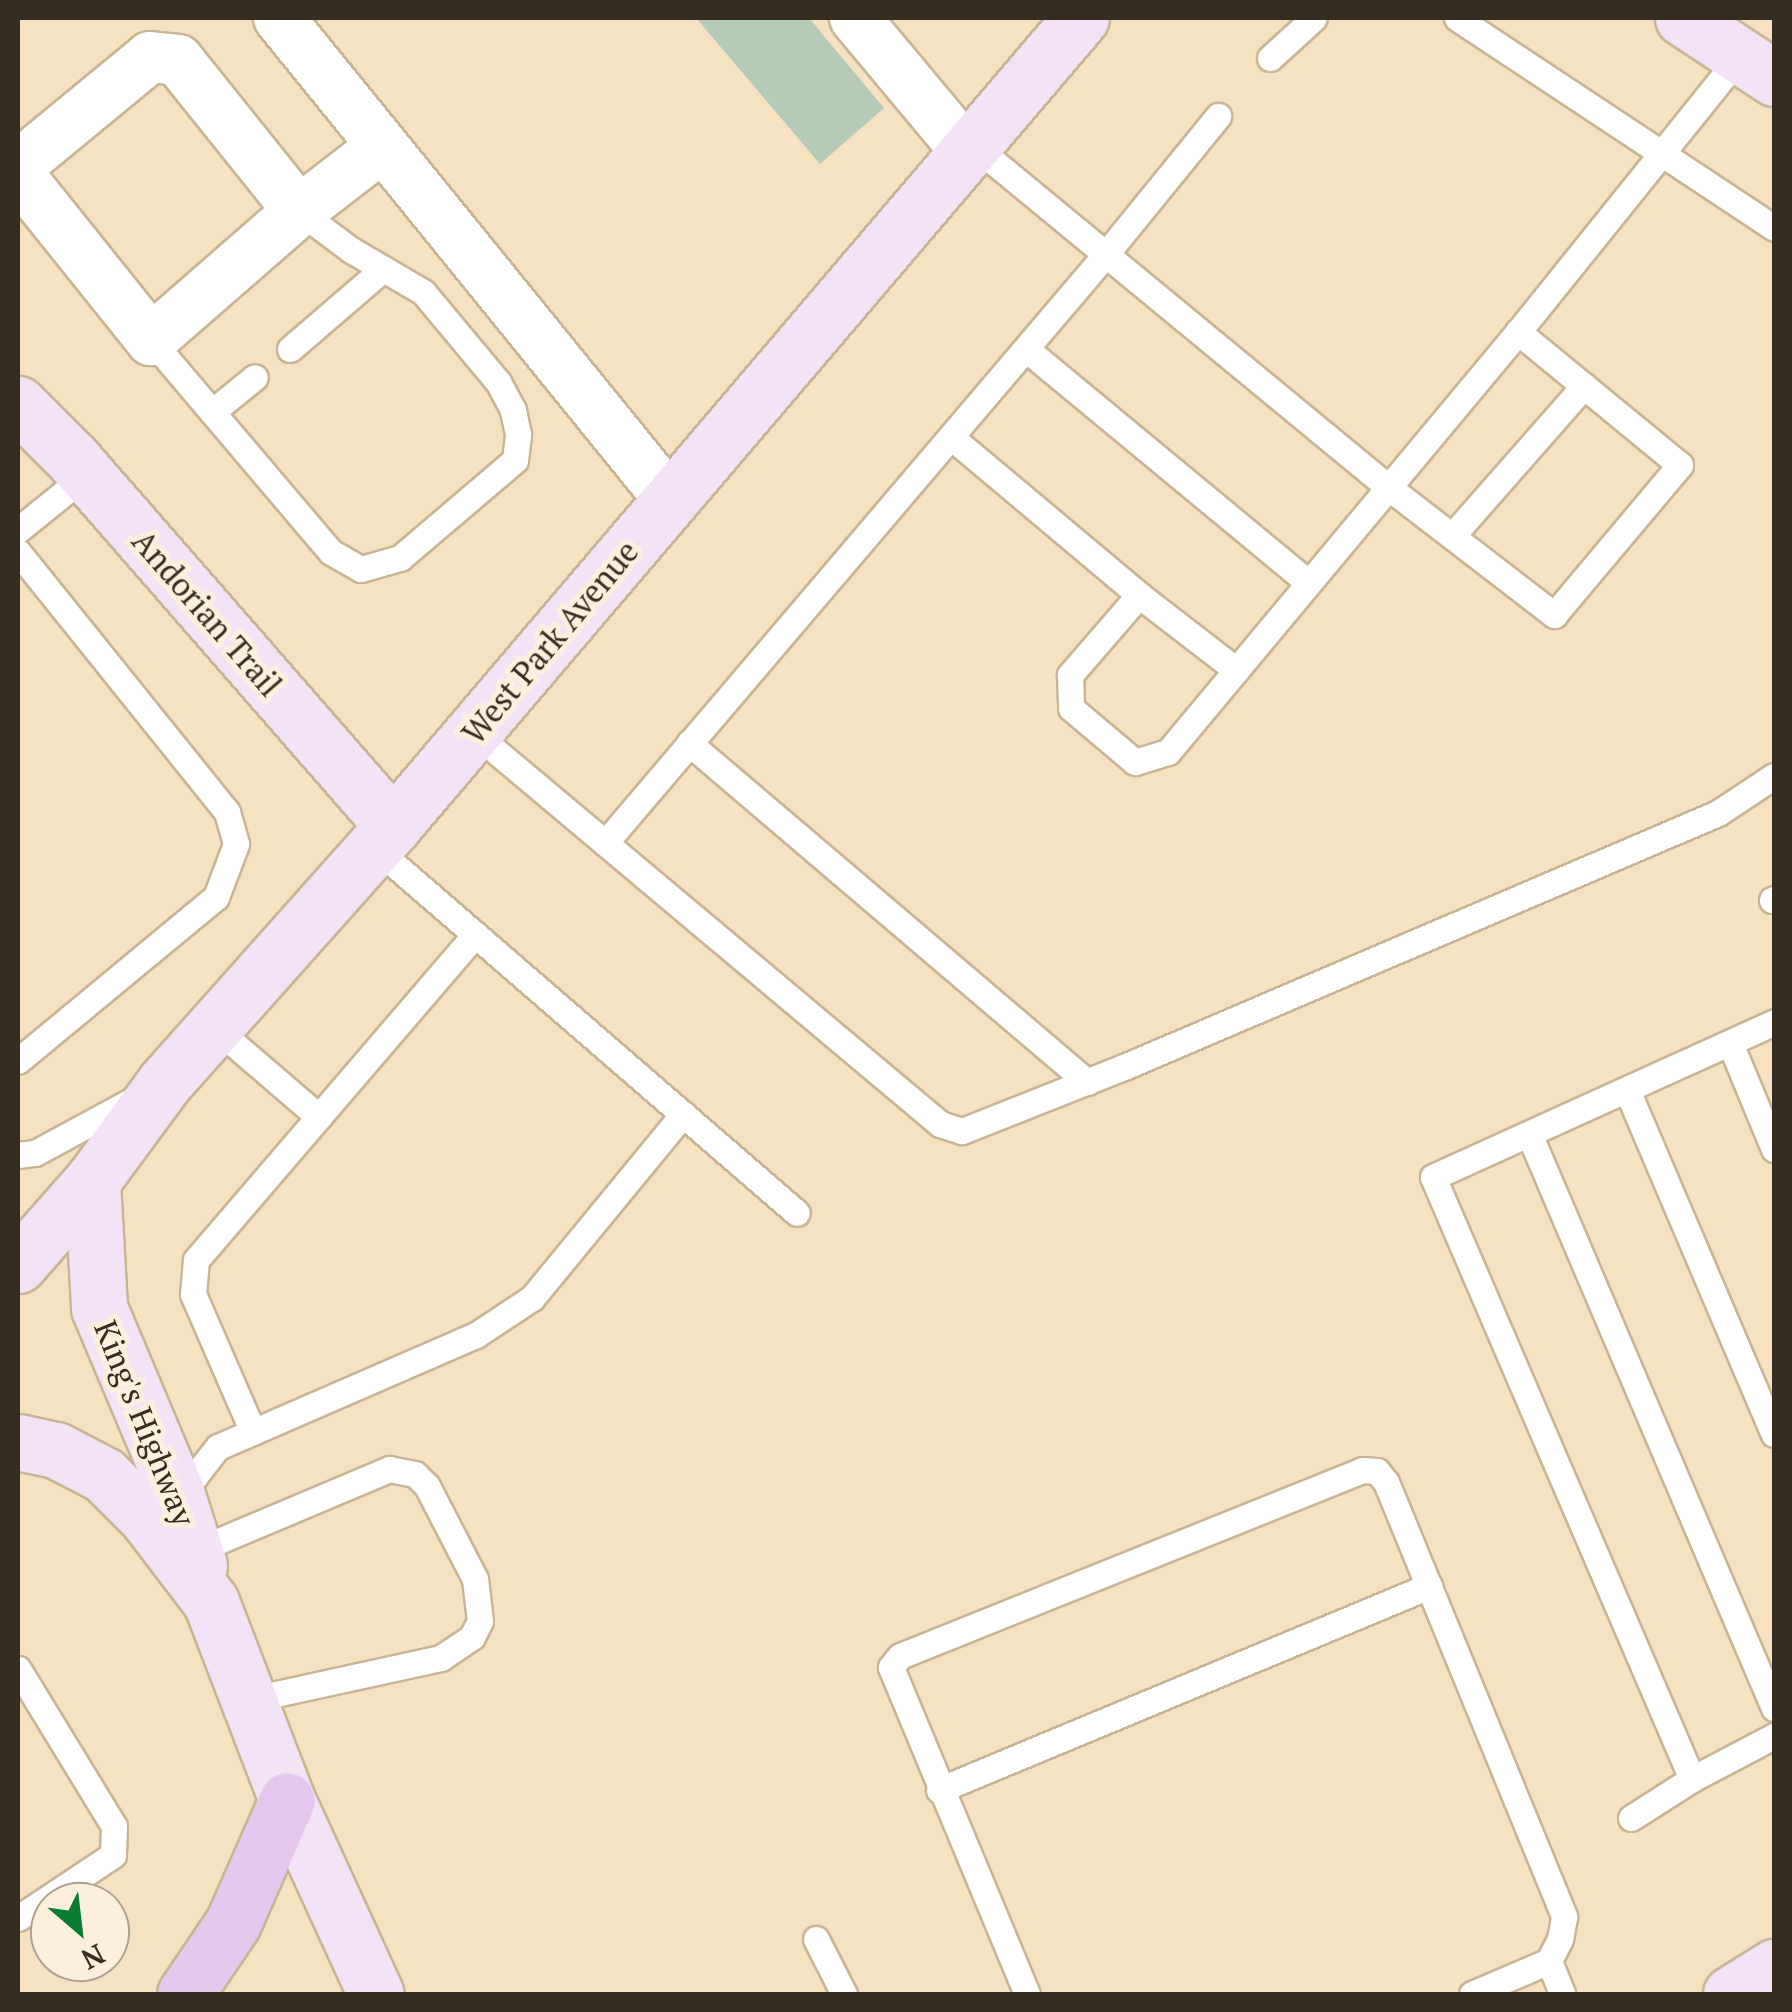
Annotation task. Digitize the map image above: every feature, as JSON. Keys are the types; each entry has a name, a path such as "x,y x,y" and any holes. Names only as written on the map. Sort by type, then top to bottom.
{"main road":[{"path":"185,1994 233,1922 287,1800"}],"street":[{"path":"279,18 670,500"},
{"path":"855,18 969,147"},
{"name":"West Park Avenue","path":"18,1265 92,1181 166,1082 384,837 1081,18"},
{"path":"1683,18 1758,66"},
{"path":"18,166 150,57 178,60 299,211"},
{"path":"18,174 151,340 299,211 383,146"},
{"name":"Andorian Trail","path":"18,404 86,475 384,837"},
{"name":"King's Highway","path":"92,1181 99,1308 173,1485 211,1602"},
{"path":"18,1442 56,1450 104,1475 147,1518 211,1602 287,1800 376,1994"},
{"path":"1732,1994 1774,1968"}],"lane":[{"path":"1270,58 1314,18"},
{"path":"1456,18 1774,228"},
{"path":"1139,595 1070,676 1070,708 1135,762 1168,752 1660,155 1758,66"},
{"path":"605,843 1026,349 1218,116"},
{"path":"969,147 1106,254 1388,487 1554,614 1680,465 1518,332"},
{"path":"151,340 331,552 361,569 400,558 515,460 518,434 513,410 498,382 423,292 299,211"},
{"path":"290,348 384,269"},
{"path":"1026,349 1308,582"},
{"path":"212,412 255,377"},
{"path":"1452,536 1584,386"},
{"path":"951,437 1139,595 1236,670"},
{"path":"18,530 86,475"},
{"path":"18,552 227,812 236,844 216,897 18,1062"},
{"path":"473,732 940,1124 962,1131 1087,1082 1718,813 1774,776"},
{"path":"689,744 1087,1082"},
{"path":"384,837 475,934 797,1213"},
{"path":"253,1432 193,1294 196,1260 475,934"},
{"path":"1692,1779 1433,1177 1774,1022"},
{"path":"214,1027 319,1117"},
{"path":"1730,1043 1774,1150"},
{"path":"18,1155 35,1153 166,1082"},
{"path":"1627,1090 1774,1434"},
{"path":"173,1485 195,1476 218,1447 476,1335 532,1298 683,1114"},
{"path":"1530,1136 1774,1708"},
{"path":"195,1551 389,1469 415,1474 427,1486 475,1579 480,1621 472,1637 441,1658 249,1700"},
{"path":"1027,1994 891,1667 900,1656 1362,1470 1377,1471 1386,1482 1564,1916 1560,1939 1549,1962 1472,1994"},
{"path":"939,1790 1429,1586"},
{"path":"18,1669 114,1826 113,1855 18,1918"},
{"path":"1632,1818 1692,1779 1774,1736"},
{"path":"816,1939 844,1994"},
{"path":"1549,1962 1562,1994"}],"green space":[{"path":"696,18 809,18 884,108 820,164"}]}
